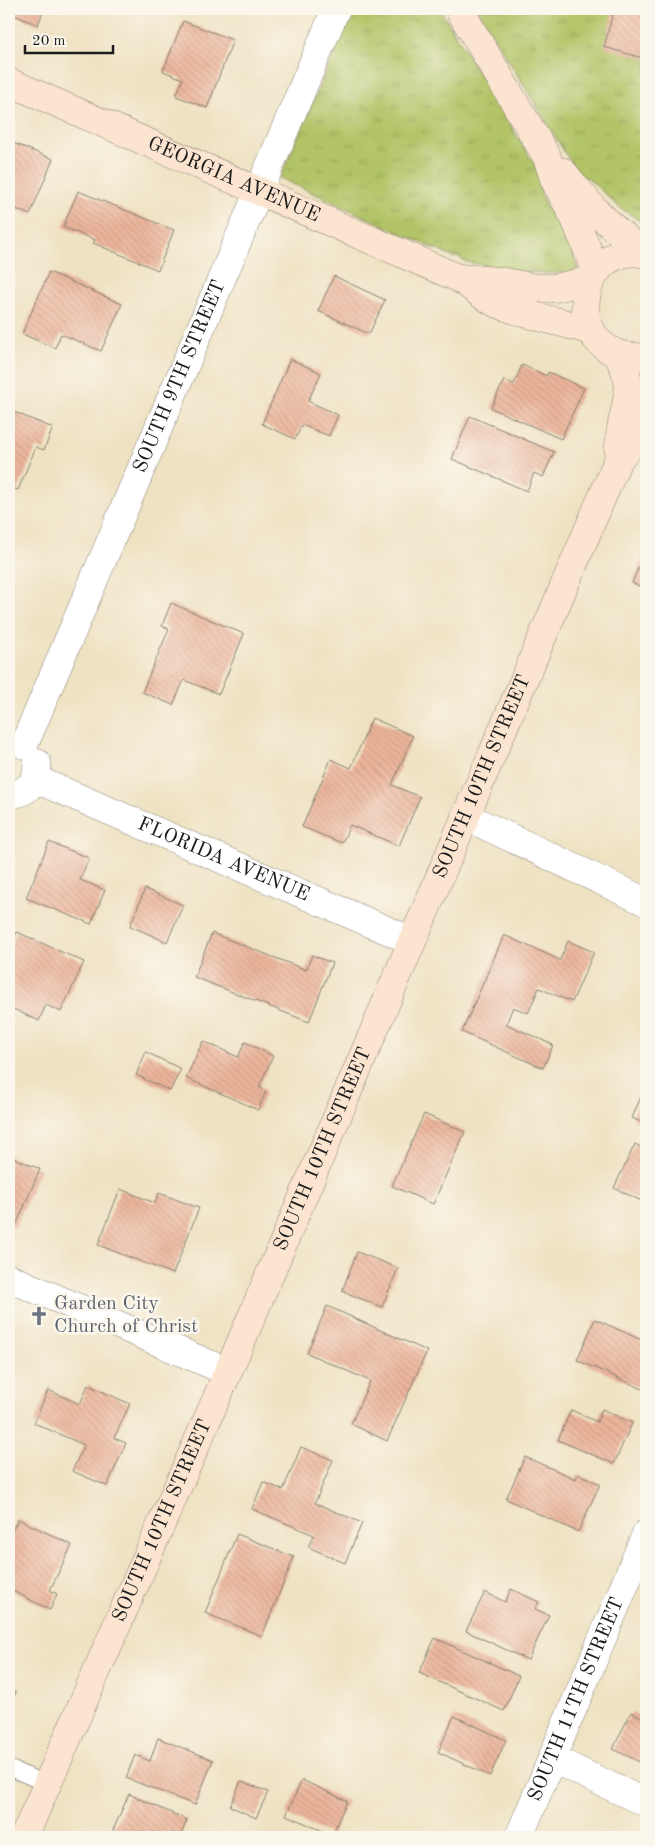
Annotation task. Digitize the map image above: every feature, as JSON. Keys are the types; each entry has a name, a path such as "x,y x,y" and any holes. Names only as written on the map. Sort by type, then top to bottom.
{"street":[{"name":"SOUTH 9TH STREET","path":"16,743 336,9"},
{"path":"459,9 547,157 554,180 575,219 588,252 593,277"},
{"name":"GEORGIA AVENUE","path":"9,82 458,278 492,301 513,309 592,331"},
{"path":"547,157 563,172 594,209 617,231 645,253"},
{"path":"645,253 629,253 616,257 605,264 593,277 586,292 585,306 586,319 602,344 617,354 632,358 646,357"},
{"name":"GEORGIA AVENUE","path":"458,278 499,281 537,288 554,288 593,277"},
{"name":"SOUTH 10TH STREET","path":"24,1837 228,1372 618,460 629,383 625,368 617,354"},
{"name":"SOUTH 10TH STREET","path":"618,460 638,438 646,419"},
{"path":"9,794 23,792 30,787 35,779 38,764 31,750 16,743"},
{"name":"FLORIDA AVENUE","path":"35,779 412,941"},
{"path":"465,816 646,902"},
{"path":"9,1278 228,1372"},
{"name":"SOUTH 11TH STREET","path":"519,1837 646,1534"},
{"path":"553,1759 646,1803"}],"lane":[{"path":"9,1768 47,1784"}],"green space":[{"path":"353,9 440,9 539,172 537,175 541,179 540,187 543,200 566,236 573,251 578,271 536,273 466,262 457,256 455,258 280,178"},
{"path":"477,9 646,9 646,225 620,208 587,177 581,179"}],"building":[{"path":"9,9 44,9 38,25 9,13"},
{"path":"614,9 646,9 646,59 604,47"},
{"path":"183,21 233,40 207,108 176,96 183,79 163,71"},
{"path":"11,142 53,159 30,215 9,206 9,148"},
{"path":"78,191 174,230 158,270 93,243 95,240 63,227"},
{"path":"49,272 122,304 101,351 61,334 55,348 22,334"},
{"path":"334,276 385,300 369,334 318,311"},
{"path":"290,359 321,373 308,401 338,415 329,436 302,425 295,439 262,424"},
{"path":"522,365 547,376 548,372 584,388 561,439 491,408 504,380 514,384"},
{"path":"9,410 53,428 44,450 36,447 18,490 9,487"},
{"path":"470,416 554,452 543,477 534,473 527,491 452,459"},
{"path":"646,550 646,589 632,583"},
{"path":"171,603 244,634 219,694 184,680 173,705 142,692 169,629 162,626"},
{"path":"372,718 413,736 392,785 420,797 399,846 350,825 342,843 302,827 331,759 351,768"},
{"path":"49,842 89,858 80,880 105,890 91,924 26,898"},
{"path":"145,889 183,905 167,942 130,926"},
{"path":"17,932 84,962 61,1012 46,1005 39,1021 9,1007 9,950"},
{"path":"212,933 306,970 312,955 332,963 309,1022 194,977"},
{"path":"504,935 560,960 568,941 594,952 572,1002 539,988 528,1013 513,1007 506,1024 553,1045 543,1068 462,1032"},
{"path":"203,1041 238,1057 245,1042 273,1056 259,1087 266,1091 258,1110 186,1078"},
{"path":"146,1052 181,1069 170,1091 136,1075"},
{"path":"646,1085 646,1124 632,1118"},
{"path":"424,1114 465,1132 433,1204 392,1186"},
{"path":"635,1144 646,1150 646,1203 614,1188"},
{"path":"9,1156 40,1169 15,1228 9,1225"},
{"path":"120,1189 155,1203 159,1193 199,1208 173,1274 98,1245"},
{"path":"357,1252 398,1268 382,1307 342,1291"},
{"path":"327,1306 427,1351 387,1441 351,1424 370,1381 307,1353"},
{"path":"595,1319 646,1342 645,1390 577,1360"},
{"path":"88,1385 130,1404 114,1438 126,1443 107,1486 72,1471 84,1445 34,1423 48,1390 80,1404"},
{"path":"602,1409 632,1423 614,1464 558,1440 571,1410 597,1422"},
{"path":"301,1447 333,1460 315,1503 362,1523 345,1563 308,1547 314,1535 252,1509 263,1482 283,1490"},
{"path":"525,1457 576,1479 578,1474 600,1484 578,1532 506,1499"},
{"path":"18,1519 72,1545 50,1590 57,1594 50,1610 9,1589 9,1537"},
{"path":"237,1534 294,1557 262,1636 205,1613"},
{"path":"511,1589 539,1602 535,1609 549,1615 528,1660 466,1631 485,1592 505,1602"},
{"path":"435,1638 519,1676 504,1711 419,1673"},
{"path":"9,1689 16,1692 9,1709"},
{"path":"631,1712 646,1719 646,1765 613,1749"},
{"path":"454,1716 506,1740 490,1776 438,1752"},
{"path":"158,1738 213,1760 195,1805 126,1778 135,1755 150,1761"},
{"path":"302,1780 347,1801 332,1835 286,1815"},
{"path":"241,1781 268,1792 256,1818 230,1806"},
{"path":"129,1794 187,1820 180,1837 172,1833 170,1837 110,1837"}],"place":[{"name":"Garden City Church of Christ","path":"39,1316"}]}
